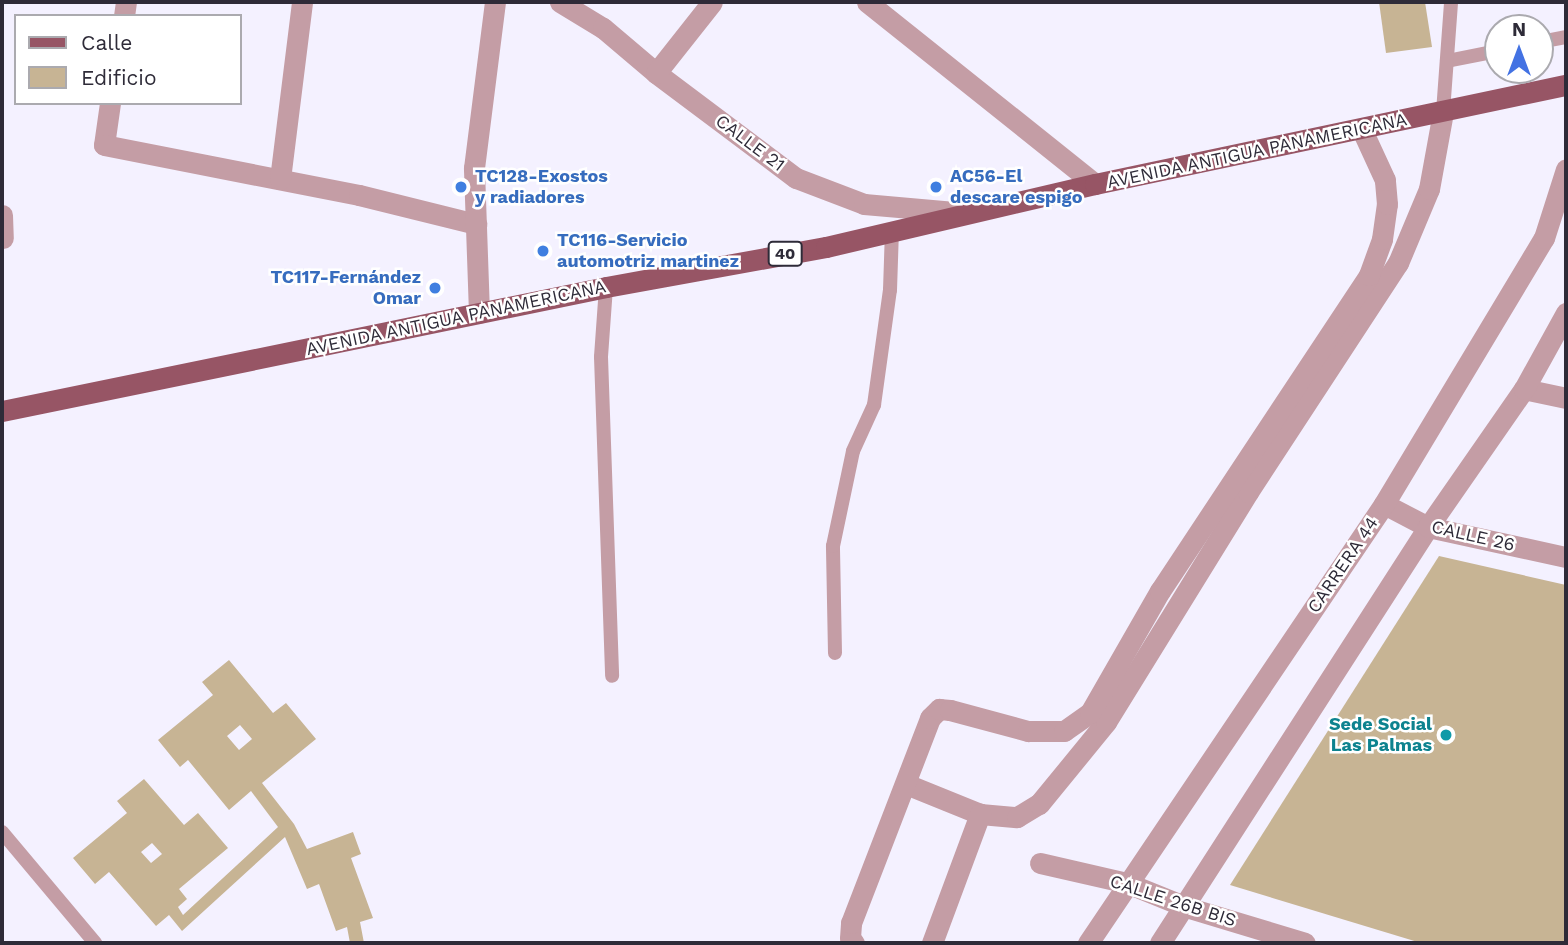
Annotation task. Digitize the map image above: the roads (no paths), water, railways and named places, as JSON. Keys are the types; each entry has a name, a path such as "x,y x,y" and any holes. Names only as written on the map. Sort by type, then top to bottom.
{"main road":[{"name":"AVENIDA ANTIGUA PANAMERICANA","path":"2,411 480,313 826,247 1095,184 1566,85"}],"street":[{"path":"280,179 302,2"},
{"path":"480,313 474,169 495,2"},
{"name":"CALLE 21","path":"560,2 603,28 656,74 796,178 863,204 971,213"},
{"path":"656,74 712,2"},
{"path":"867,2 1095,184"},
{"path":"110,105 104,145 280,179 476,224"},
{"path":"906,784 980,814 1017,817 1038,804 1106,722 1248,492 1398,264 1429,189 1443,112"},
{"path":"854,943 850,938 851,923 930,718 939,709 1028,731 1064,731 1090,713 1160,591 1369,275 1381,239 1387,204 1385,180 1362,130"},
{"name":"CARRERA 44","path":"1088,943 1384,504 1544,238 1566,169"},
{"path":"2,215 3,238"},
{"path":"1160,943 1186,907 1427,527 1524,390 1566,313"},
{"path":"1524,390 1566,398"},
{"name":"CALLE 26","path":"1384,504 1427,527 1566,557"},
{"path":"932,943 980,814"},
{"name":"CALLE 26B BIS","path":"1040,863 1127,883 1186,907 1306,943"}],"lane":[{"path":"1443,112 1451,2"},
{"path":"1447,61 1484,54"},
{"path":"835,653 833,546 853,451 874,405 890,290 892,230"},
{"path":"606,288 601,370 612,676"},
{"path":"2,832 95,943"}],"place":[{"name":"TC128-Exostos y radiadores","path":"461,187"},
{"name":"AC56-El descare espigo","path":"936,187"},
{"name":"TC116-Servicio automotriz martinez","path":"543,251"},
{"name":"TC117-Fernández Omar","path":"435,288"},
{"name":"Sede Social Las Palmas","path":"1446,735"}]}
